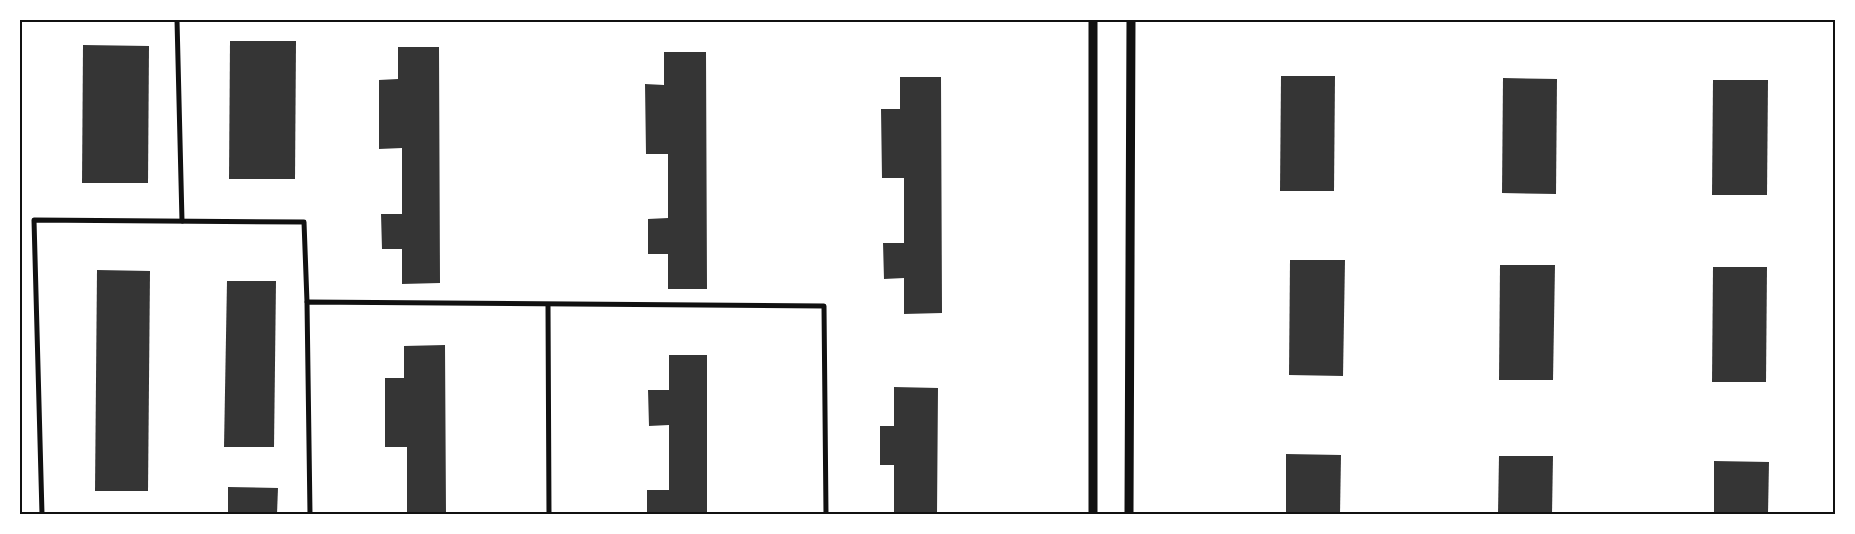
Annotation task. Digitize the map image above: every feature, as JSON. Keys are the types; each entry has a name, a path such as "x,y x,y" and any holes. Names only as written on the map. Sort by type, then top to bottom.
{"street":[{"path":"177,20 182,221"},
{"path":"1093,20 1093,514"},
{"path":"1129,514 1131,20"},
{"path":"42,514 34,220 304,222 310,514"},
{"path":"307,302 824,306 826,514"},
{"path":"548,305 549,514"}],"building":[{"path":"230,41 296,41 295,179 229,179"},
{"path":"83,45 149,46 148,183 82,183"},
{"path":"398,47 439,47 440,283 402,284 402,249 382,249 381,214 402,214 402,148 379,149 379,80 398,79"},
{"path":"664,52 706,52 707,289 668,289 668,254 648,254 648,219 668,218 668,154 646,154 645,84 664,85"},
{"path":"1281,76 1335,76 1334,191 1280,191"},
{"path":"900,77 941,77 942,313 904,314 904,278 884,279 883,243 904,243 904,178 882,178 881,109 900,109"},
{"path":"1503,78 1557,79 1556,194 1502,193"},
{"path":"1713,80 1768,80 1767,195 1712,195"},
{"path":"1290,260 1345,260 1343,376 1289,375"},
{"path":"1500,265 1555,265 1553,380 1499,380"},
{"path":"1713,267 1767,267 1766,382 1712,382"},
{"path":"97,270 150,271 148,491 95,491"},
{"path":"227,281 276,281 274,447 224,447"},
{"path":"445,345 446,514 407,514 407,447 385,447 385,378 404,378 404,346"},
{"path":"669,355 707,355 707,514 647,514 647,490 669,490 669,425 649,426 648,390 669,390"},
{"path":"894,387 938,388 937,514 894,514 894,465 880,465 880,426 894,426"},
{"path":"1286,454 1341,455 1340,514 1286,514"},
{"path":"1499,456 1553,456 1552,514 1498,514"},
{"path":"1714,461 1769,462 1768,514 1714,514"},
{"path":"228,487 278,488 277,514 228,514"}]}
